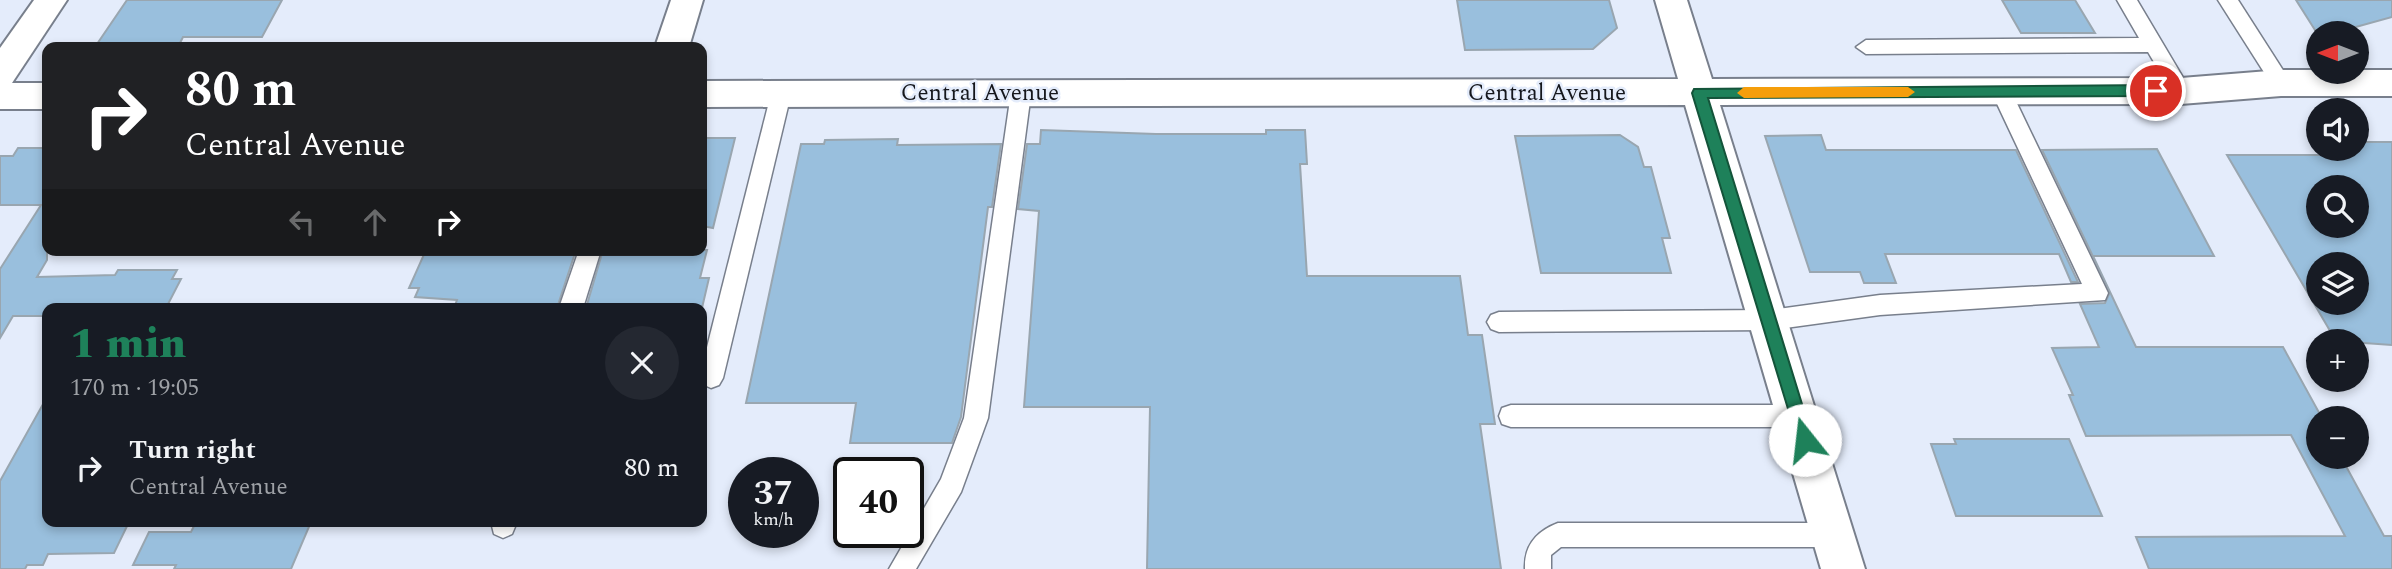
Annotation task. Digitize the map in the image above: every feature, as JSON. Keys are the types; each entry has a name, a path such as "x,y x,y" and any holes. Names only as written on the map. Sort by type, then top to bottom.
{"street":[{"path":"0,74 51,0"},
{"path":"674,42 687,0"},
{"path":"1671,0 1838,552"},
{"name":"Central Avenue","path":"707,93 2181,91 2281,83 2392,83"},
{"path":"0,96 42,96"}],"lane":[{"path":"2127,0 2157,45 2181,91"},
{"path":"2228,0 2281,83"},
{"path":"1866,47 2157,45"},
{"path":"1499,322 1770,320 1880,305 2097,293 2001,92"},
{"path":"902,569 952,484 976,418 1021,93"},
{"path":"711,379 781,94"},
{"path":"573,303 588,256"},
{"path":"1511,416 1798,416"},
{"path":"1538,569 1537,556 1544,542 1558,535 1838,552"}],"building":[{"path":"127,0 282,0 262,37 183,37 180,42 98,42"},
{"path":"1457,0 1609,0 1617,28 1593,49 1465,50"},
{"path":"2002,0 2075,0 2095,33 2021,33"},
{"path":"2296,0 2392,0 2392,17 2370,23 2309,21"},
{"path":"1041,130 1266,134 1266,130 1305,130 1307,164 1300,164 1307,276 1460,276 1468,335 1482,335 1495,424 1480,424 1501,569 1147,569 1150,407 1024,407 1039,211 1018,209 1027,144 1040,144"},
{"path":"1620,135 1638,147 1644,167 1651,167 1670,238 1662,238 1671,273 1541,273 1515,136"},
{"path":"1821,135 1826,150 2016,150 2078,282 2071,282 2059,254 1885,254 1896,283 1864,283 1860,272 1810,272 1765,136"},
{"path":"707,138 735,138 713,228 707,227"},
{"path":"898,139 897,145 1001,144 992,207 988,207 961,417 952,443 850,443 856,403 746,403 801,144 824,144 825,140"},
{"path":"2369,142 2392,142 2392,345 2369,343 2369,329 2329,329 2321,315 2369,315 2369,252 2306,252 2306,290 2227,155 2306,155 2306,161 2369,161"},
{"path":"18,148 42,148 42,256 47,256 47,260 37,277 115,275 118,270 177,270 172,279 181,279 169,303 42,303 42,316 13,316 0,338 0,269 41,205 0,205 0,156 13,156"},
{"path":"2157,149 2214,256 2093,256 2136,347 2283,347 2315,406 2306,406 2306,463 2291,435 2086,436 2069,395 2073,395 2052,348 2099,347 2080,304 2105,303 2110,292 2042,150"},
{"path":"423,256 574,256 559,303 456,303 457,300 415,297 419,288 409,288"},
{"path":"601,256 706,256 700,278 709,278 703,303 587,303"},
{"path":"42,406 42,527 127,527 114,553 48,554 43,565 27,565 25,569 0,569 0,481"},
{"path":"1954,439 2069,439 2102,516 1956,516 1931,444 1956,444"},
{"path":"2309,469 2348,469 2384,536 2392,536 2392,569 2149,569 2136,537 2345,536"},
{"path":"194,527 309,527 291,569 174,569 176,565 133,565 149,532 191,532"}],"slow traffic":[{"path":"1744,93 1908,92"}],"route":[{"path":"1805,440 1699,93 2156,91"}]}
